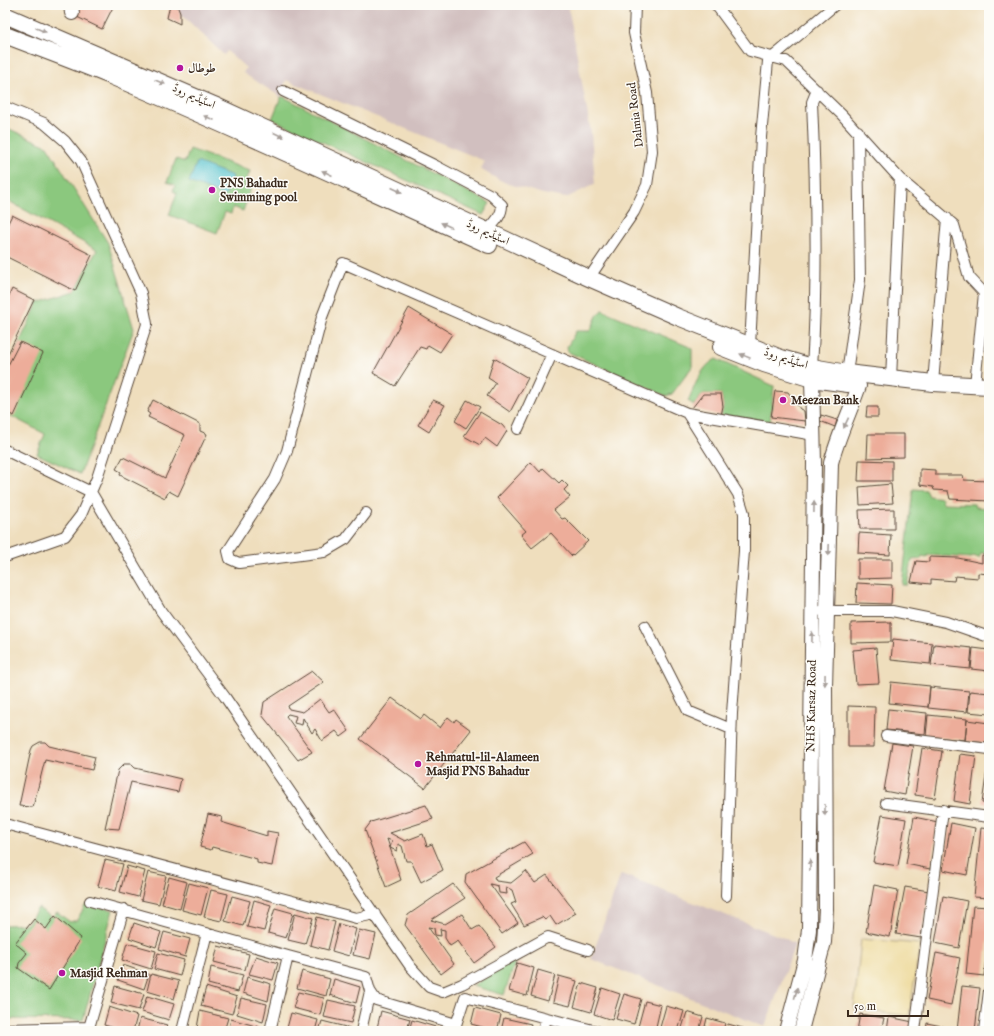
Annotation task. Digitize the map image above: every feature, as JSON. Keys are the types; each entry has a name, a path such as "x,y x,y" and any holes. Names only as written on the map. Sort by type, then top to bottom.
{"main road":[{"name":"اسٹیڈیم روڈ","path":"5,15 214,105 589,278 781,358 812,373 847,373 933,383 982,385"},
{"name":"اسٹیڈیم روڈ","path":"5,35 111,76 214,120 319,169 715,344 764,364 812,373 859,386 989,396"}],"street":[{"name":"Dalmia Road","path":"589,278 634,212 647,185 652,151 647,93 634,33 635,5"},
{"path":"716,5 750,51 786,60 858,131 900,179 954,225 969,277 984,293 982,385"},
{"path":"750,346 765,81 768,61 835,5"},
{"path":"812,373 815,323 816,213 812,102 817,90"},
{"path":"283,91 436,166 491,195 502,205 502,209 500,215 487,231"},
{"path":"5,107 44,122 65,141 80,161 141,293 147,324 97,478 81,514 65,536 5,557"},
{"path":"847,373 860,280 858,131"},
{"path":"890,379 900,179"},
{"path":"933,383 947,218"},
{"path":"366,513 346,539 324,552 239,563 230,559 228,551 275,479 286,450 322,317 343,263 687,413 814,434"},
{"path":"518,429 552,354"},
{"name":"NHS Karsaz Road","path":"786,1031 805,960 810,918 814,463 812,373"},
{"path":"801,1031 824,942 825,687 832,463 835,448 849,416 859,386"},
{"path":"687,413 738,494 744,513 744,551 731,729 726,896"},
{"path":"5,450 91,492 161,610 224,697 410,966 429,987 443,992 462,984 548,936 588,950"},
{"path":"814,463 832,463"},
{"path":"812,611 892,611 946,622 989,637"},
{"path":"645,626 688,710 731,729"},
{"path":"886,736 989,749"},
{"path":"886,803 989,817"},
{"path":"915,1031 943,810"},
{"path":"5,824 356,918 375,914"},
{"path":"90,901 124,909 366,977 370,991 376,1000 455,1027 465,997 597,1031"},
{"path":"5,1028 89,1029 124,909"},
{"path":"810,918 825,918"},
{"path":"182,1031 207,933"},
{"path":"270,1031 288,956"},
{"path":"361,1031 370,991"},
{"path":"984,1031 989,991"},
{"path":"543,1031 546,1018"}],"shaded area":[{"path":"177,5 567,5 591,133 595,184 566,198 543,194 506,183 490,175 481,169 485,161 286,80 281,97 243,73 246,68 227,51 224,55 180,13"},
{"path":"621,874 784,938 795,944 765,1027 591,959"}],"green space":[{"path":"281,97 284,97 490,203 483,215 272,119"},
{"path":"5,127 47,146 108,243 134,329 80,474 37,454 45,434 5,413 5,373 38,303 75,291 97,250 5,199"},
{"name":"PNS Bahadur Swimming pool","path":"190,149 250,171 244,186 251,188 243,211 233,207 231,214 225,212 217,233 169,215 177,193 173,191 175,185 167,182 176,159 185,162"},
{"path":"602,310 692,348 692,367 672,394 666,396 568,352 567,347 576,331 590,331 597,316"},
{"path":"716,359 774,386 770,424 721,416 723,406 721,394 703,394 694,405 688,401 702,371"},
{"path":"913,489 926,490 929,496 942,498 943,503 974,504 975,507 989,508 989,553 981,553 979,558 973,556 972,558 928,555 927,557 922,556 921,559 912,560 907,585 902,585"},
{"path":"86,904 113,910 83,1020 5,1019 5,925 27,924 38,908 52,917 57,912 70,922 77,920"},
{"path":"517,957 504,995 473,986"}],"sand":[{"path":"861,939 920,944 909,1016 854,1009"}],"water":[{"path":"197,162 233,176 225,196 189,182"}],"building":[{"path":"76,5 114,5 102,29 77,17"},
{"path":"170,5 177,5 180,13 180,24 167,18"},
{"path":"12,215 92,255 75,291 5,256 5,229"},
{"path":"12,289 34,300 6,358 5,304"},
{"path":"409,308 452,334 440,352 428,345 426,349 420,347 395,386 373,373"},
{"path":"20,342 43,353 14,416 5,412 5,371"},
{"path":"494,358 528,378 510,412 487,396 496,383 488,378"},
{"name":"Meezan Bank","path":"775,391 788,392 800,409 804,411 805,421 771,417"},
{"path":"703,394 721,394 723,406 721,416 692,408"},
{"path":"153,400 200,424 200,431 207,434 178,496 169,491 165,498 120,475 121,472 116,469 123,457 165,478 185,435 148,417 150,414 147,412"},
{"path":"433,400 445,405 429,432 418,425"},
{"path":"467,400 480,407 466,428 455,421"},
{"path":"867,407 878,407 878,417 866,417"},
{"path":"480,412 502,425 507,431 497,447 485,438 480,445 464,436"},
{"path":"821,415 837,420 835,427 820,421"},
{"path":"868,434 904,434 904,457 867,458"},
{"path":"859,460 892,461 892,481 858,481"},
{"path":"531,462 540,472 543,468 559,483 562,480 568,486 564,490 570,497 554,510 562,519 565,518 588,541 572,556 551,533 532,548 521,535 526,531 497,498"},
{"path":"920,469 935,470 935,475 963,475 964,480 989,481 989,501 950,499 948,491 934,490 933,487 920,485"},
{"path":"891,484 893,503 860,505 859,487"},
{"path":"894,509 894,529 860,529 859,510"},
{"path":"859,533 891,535 890,555 858,553"},
{"path":"982,555 989,556 989,574 978,573 978,578 955,576 954,581 931,579 931,584 911,582 916,561 929,562 929,557 958,558 982,563"},
{"path":"858,559 892,559 892,578 858,579"},
{"path":"857,583 892,585 891,604 856,603"},
{"path":"891,622 891,642 851,643 851,623"},
{"path":"893,639 932,643 930,664 891,660"},
{"path":"934,644 972,648 970,669 931,665"},
{"path":"876,648 879,683 856,684 853,650"},
{"path":"973,648 989,650 989,671 971,669"},
{"path":"312,671 324,682 288,706 289,709 303,712 320,699 329,712 334,709 349,731 341,737 336,731 322,741 315,729 312,733 303,718 302,725 294,723 296,716 288,714 286,716 312,752 298,760 262,715 264,702"},
{"path":"891,682 930,686 928,707 889,703"},
{"path":"930,687 969,691 967,712 928,708"},
{"path":"970,691 989,693 989,714 968,712"},
{"name":"Rehmatul-lil-Alameen Masjid PNS Bahadur","path":"392,698 421,719 424,715 440,728 448,717 454,722 456,719 471,730 425,788 360,739"},
{"path":"848,706 875,707 874,747 848,747"},
{"path":"888,709 927,713 925,734 886,730"},
{"path":"928,715 967,719 965,740 926,736"},
{"path":"967,720 989,723 989,743 965,741"},
{"path":"40,742 45,742 49,746 95,757 92,770 45,760 33,807 19,806 31,750 33,746"},
{"path":"892,743 913,746 905,795 884,791"},
{"path":"922,748 942,751 935,798 915,795"},
{"path":"960,754 976,756 970,804 954,801"},
{"path":"989,763 989,804 982,803"},
{"path":"124,764 131,764 135,768 181,779 178,792 131,782 119,829 105,828 118,770"},
{"path":"426,805 433,819 390,833 405,841 423,834 427,846 432,844 443,870 421,882 411,861 406,861 402,846 398,844 397,851 390,848 401,880 386,887 365,830 371,822","holes":["387,839 392,841 390,848"]},
{"path":"208,814 222,817 221,822 267,836 267,831 278,833 272,866 257,863 257,859 212,847 211,850 200,847"},
{"path":"882,815 906,819 898,866 873,862"},
{"path":"914,817 938,822 930,869 906,864"},
{"path":"951,823 975,828 967,875 943,870"},
{"path":"981,828 989,829 989,898 974,897"},
{"path":"524,842 533,854 494,877 496,881 511,883 526,871 535,883 547,875 576,913 556,925 550,916 545,920 542,917 524,925 511,904 516,902 512,890 506,887 507,894 499,893 498,886 490,884 518,923 502,934 465,882 466,874"},
{"path":"105,860 123,864 116,891 98,886"},
{"path":"127,866 145,871 138,897 120,892"},
{"path":"148,872 166,876 159,904 141,900"},
{"path":"169,877 187,882 180,909 162,904"},
{"path":"189,883 208,888 201,915 182,910"},
{"path":"453,884 465,898 431,920 445,924 462,914 472,930 479,926 496,947 474,963 458,941 450,946 445,938 445,930 440,929 441,936 435,935 434,928 428,927 454,964 441,974 405,925 408,915"},
{"path":"874,885 898,890 890,937 866,932"},
{"path":"905,887 929,891 921,938 896,934"},
{"path":"211,890 228,894 221,921 204,917"},
{"path":"232,896 250,901 243,926 225,921"},
{"path":"943,896 967,901 959,948 935,943"},
{"path":"254,900 271,905 264,931 247,927"},
{"path":"973,906 989,907 989,930 984,976 966,974"},
{"path":"275,908 293,913 286,938 268,933"},
{"path":"295,913 313,918 305,944 288,940"},
{"name":"Masjid Rehman","path":"55,916 81,938 49,990 18,968 19,963 27,953 15,943 34,919 46,929"},
{"path":"317,917 335,922 328,950 310,945"},
{"path":"134,923 161,932 156,947 129,938"},
{"path":"339,924 356,929 349,956 332,951"},
{"path":"359,930 376,934 370,959 353,955"},
{"path":"164,932 190,939 185,957 159,949"},
{"path":"127,943 156,951 151,969 122,960"},
{"path":"218,946 249,954 245,970 214,962"},
{"path":"158,953 184,960 180,976 154,969"},
{"path":"936,953 960,958 951,1005 927,1000"},
{"path":"256,956 278,963 273,980 249,974"},
{"path":"517,963 534,968 527,996 509,991"},
{"path":"123,965 149,974 144,989 118,980"},
{"path":"211,967 243,975 238,992 208,984"},
{"path":"538,970 555,975 548,1001 531,996"},
{"path":"302,971 330,979 326,996 297,988"},
{"path":"151,974 179,981 174,999 147,991"},
{"path":"559,976 577,981 570,1006 553,1002"},
{"path":"247,977 271,984 268,1001 243,993"},
{"path":"334,979 360,987 356,1003 330,995"},
{"path":"581,983 598,988 591,1012 574,1007"},
{"path":"115,986 144,994 139,1010 111,1003"},
{"path":"962,986 980,988 975,1031 957,1031"},
{"path":"206,987 237,997 232,1014 201,1006"},
{"path":"602,988 620,994 612,1020 594,1014"},
{"path":"298,992 324,998 320,1015 293,1008"},
{"path":"624,994 641,999 634,1024 616,1019"},
{"path":"147,996 174,1004 169,1020 142,1012"},
{"path":"241,998 267,1004 263,1022 237,1014"},
{"path":"328,1000 355,1006 351,1023 324,1017"},
{"path":"645,1001 661,1005 655,1031 638,1027"},
{"path":"666,1006 684,1011 678,1031 659,1031"},
{"path":"109,1007 137,1016 133,1031 125,1031 104,1025"},
{"path":"475,1008 501,1015 497,1031 471,1024"},
{"path":"200,1011 228,1018 224,1031 210,1031 197,1028"},
{"path":"381,1011 410,1019 407,1031 388,1031 377,1028"},
{"path":"687,1012 703,1017 699,1031 681,1031"},
{"path":"291,1013 318,1020 315,1031 297,1031 287,1028"},
{"path":"860,1014 884,1018 881,1031 857,1031"},
{"path":"889,1017 913,1022 912,1031 887,1031"},
{"path":"140,1018 167,1025 165,1031 137,1031"},
{"path":"504,1018 531,1024 529,1031 501,1031"},
{"path":"707,1018 725,1023 723,1031 704,1031"},
{"path":"231,1019 259,1027 257,1031 228,1031"},
{"path":"412,1020 439,1028 438,1031 409,1031"},
{"path":"322,1021 350,1028 349,1031 319,1031"},
{"path":"927,1023 951,1028 951,1031 926,1031"},
{"path":"728,1024 746,1029 746,1031 726,1031"}],"place":[{"name":"طوطال","path":"180,68"},
{"name":"PNS Bahadur Swimming pool","path":"212,190"},
{"name":"Meezan Bank","path":"783,400"},
{"name":"Rehmatul-lil-Alameen Masjid PNS Bahadur","path":"418,764"},
{"name":"Masjid Rehman","path":"62,973"}]}
